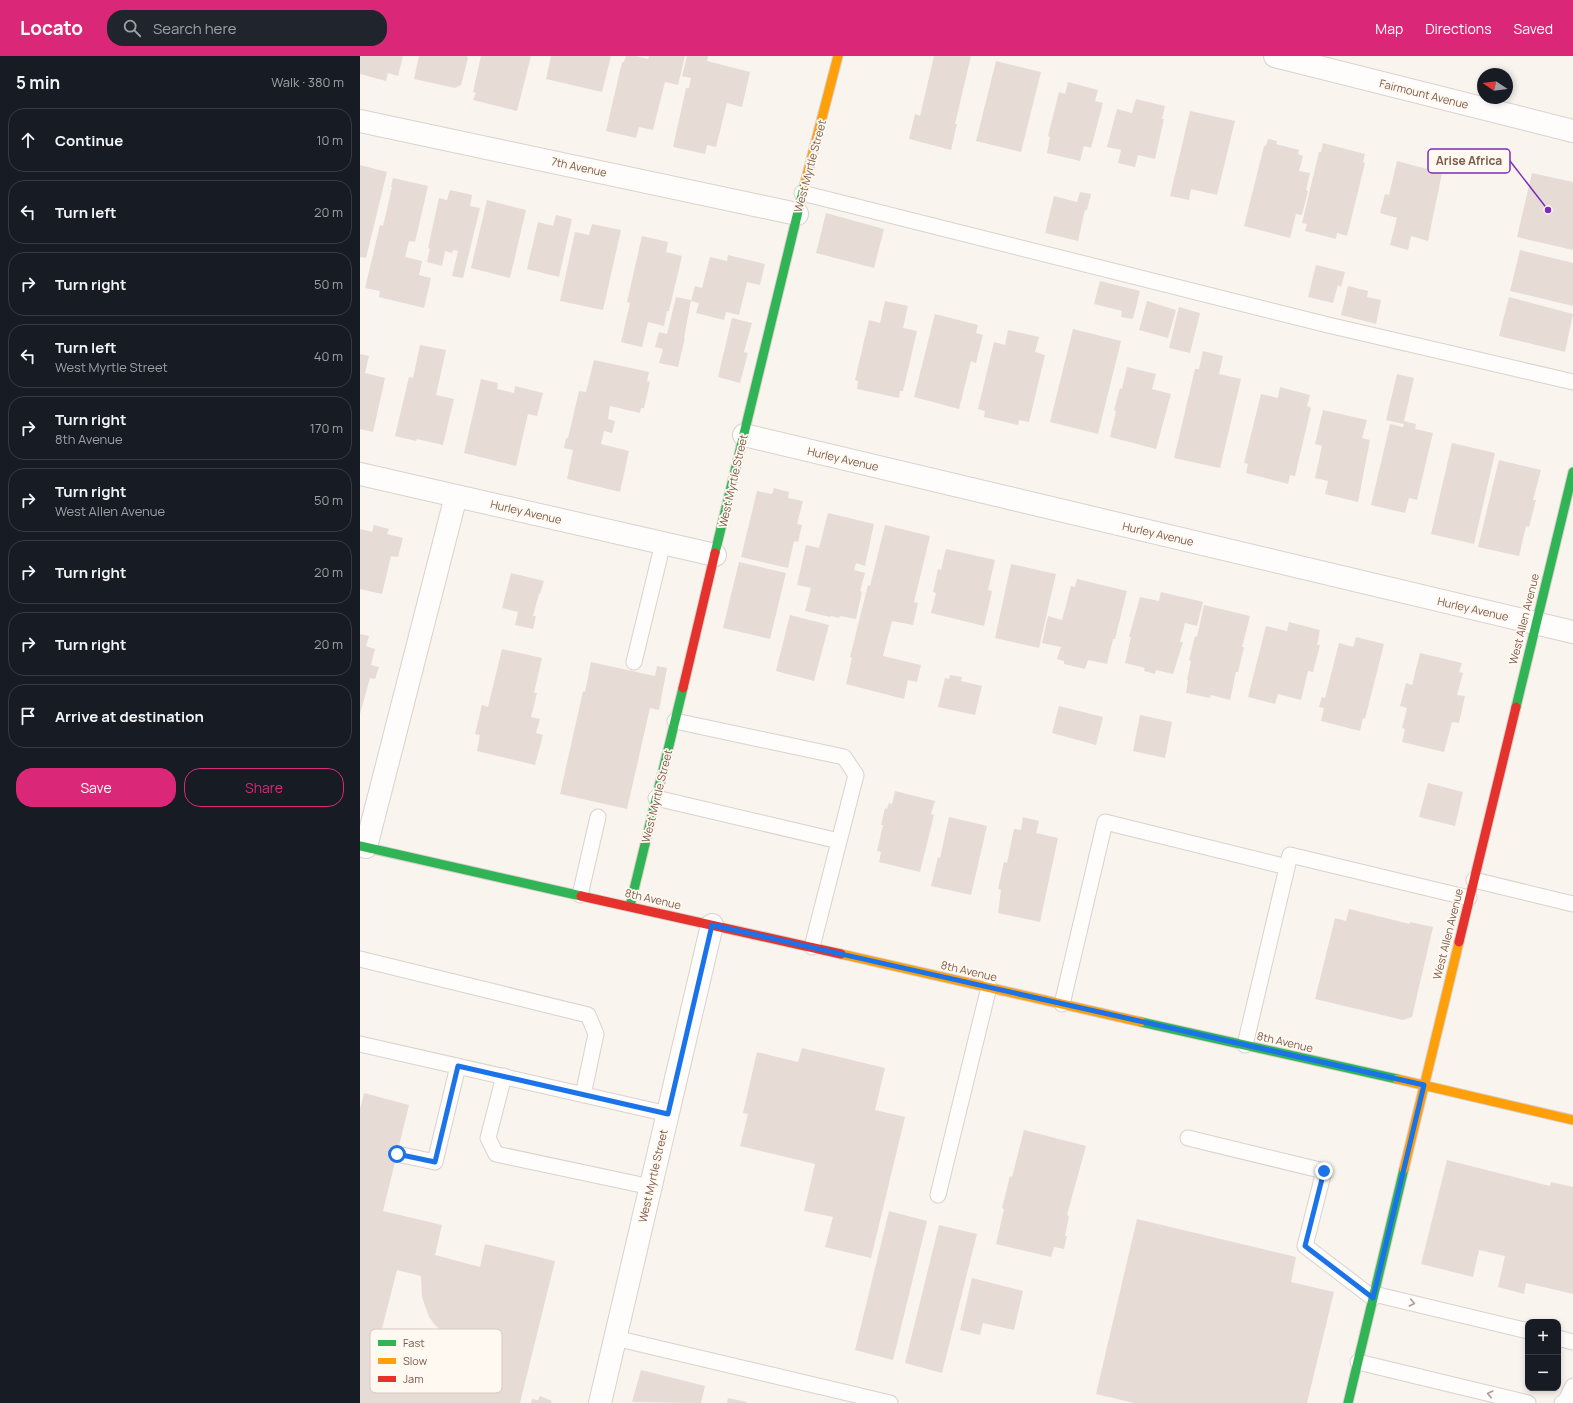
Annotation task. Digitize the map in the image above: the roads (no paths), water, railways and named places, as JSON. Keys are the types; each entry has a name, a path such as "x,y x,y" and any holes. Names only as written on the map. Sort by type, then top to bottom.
{"street":[{"name":"West Myrtle Street","path":"630,906 797,214 838,56"},
{"name":"Fairmount Avenue","path":"1274,56 1573,131"},
{"name":"7th Avenue","path":"360,121 797,214"},
{"name":"Hurley Avenue","path":"744,435 1573,632"},
{"name":"West Allen Avenue","path":"1348,1403 1573,472"},
{"name":"Hurley Avenue","path":"360,474 715,555"},
{"path":"363,846 456,496"},
{"name":"8th Avenue","path":"363,846 1424,1085 1573,1120"},
{"name":"West Myrtle Street","path":"600,1403 712,925"}],"lane":[{"path":"802,194 1320,323 1573,382"},
{"path":"634,662 663,543"},
{"path":"675,721 844,757 856,775 812,947"},
{"path":"656,798 839,841"},
{"path":"580,895 598,816"},
{"path":"1062,1004 1105,822 1287,867"},
{"path":"1245,1045 1290,855 1469,898"},
{"path":"1474,880 1573,904"},
{"path":"360,959 588,1015 596,1034 583,1095"},
{"path":"938,1195 989,987"},
{"path":"360,1044 668,1114"},
{"path":"397,1154 435,1162 458,1066"},
{"path":"504,1076 488,1138 496,1154 651,1187"},
{"path":"1188,1138 1324,1171 1305,1246 1374,1296 1525,1329"},
{"path":"615,1338 890,1403"},
{"path":"1561,1339 1573,1342"},
{"path":"1358,1362 1528,1403"},
{"path":"1562,1403 1566,1400 1573,1386"}],"place":[{"name":"Arise Africa","path":"1548,210"}]}
